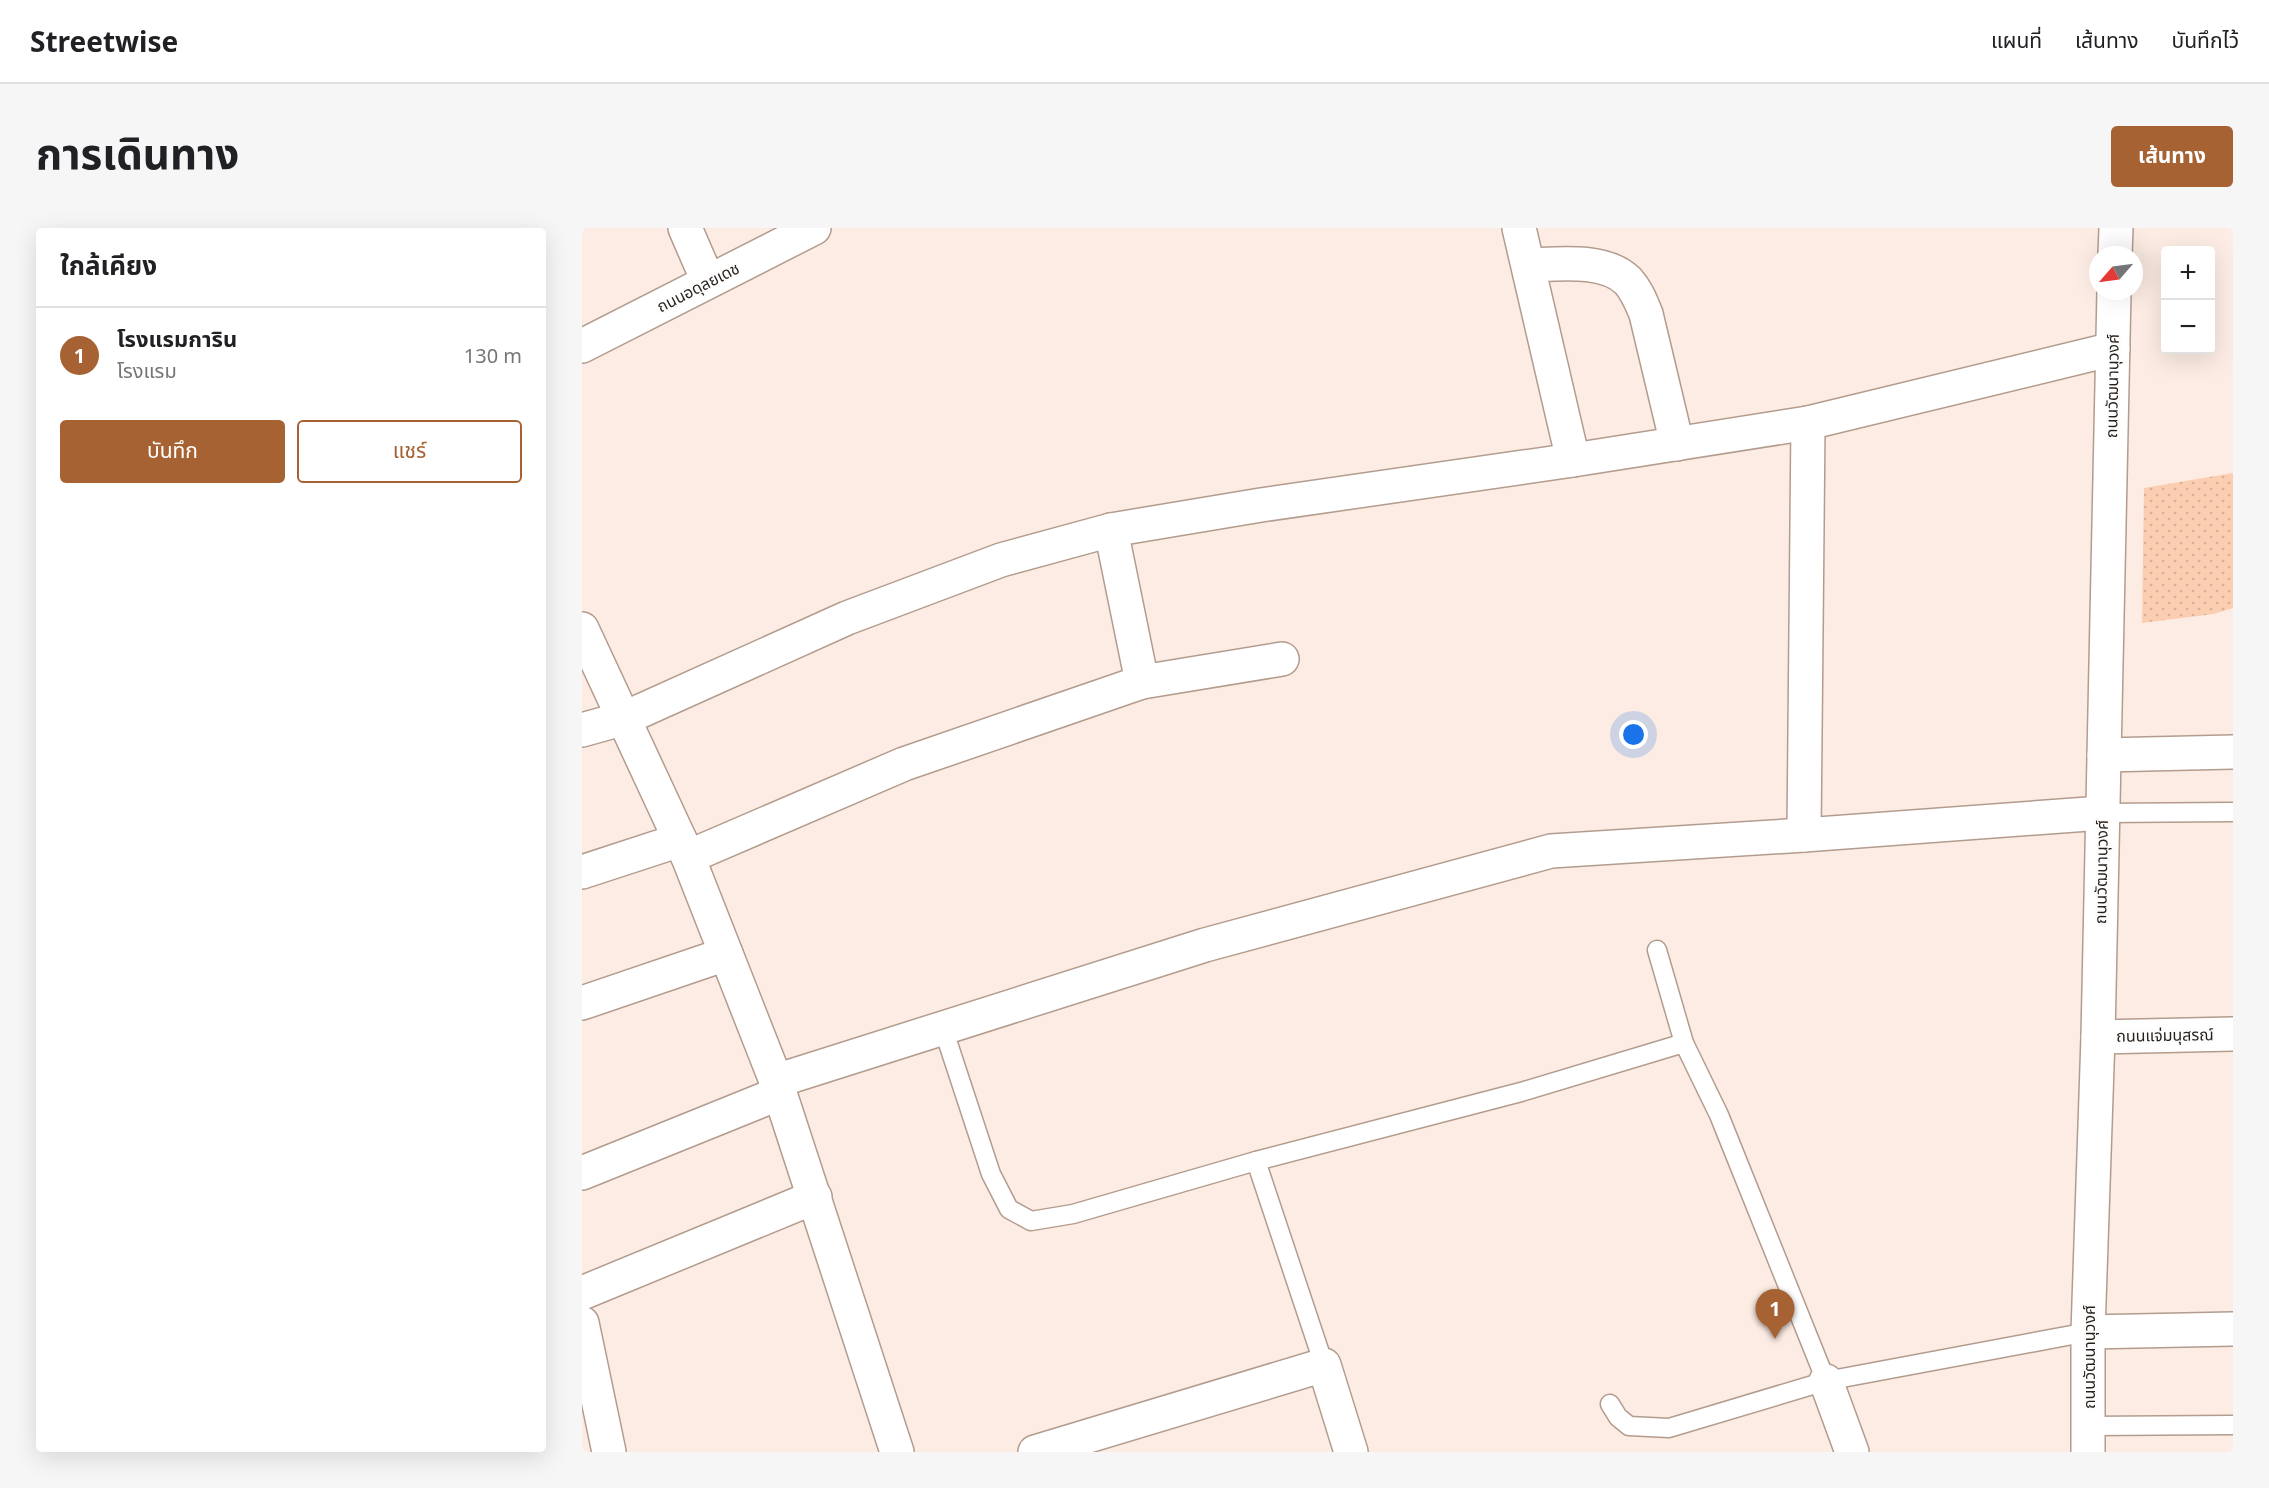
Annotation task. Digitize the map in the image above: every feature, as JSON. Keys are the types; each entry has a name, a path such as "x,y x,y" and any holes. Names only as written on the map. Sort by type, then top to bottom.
{"street":[{"path":"685,228 708,281"},
{"name":"ถนนอดุลยเดช","path":"582,346 708,281 768,239 814,228"},
{"path":"1519,228 1573,460"},
{"path":"2115,228 2115,246"},
{"path":"1529,265 1577,263 1604,269 1626,279 1638,294 1646,314 1677,444"},
{"name":"ถนนวัฒนานุวงศ์","path":"2089,1439 2088,1332 2098,1037 2114,300"},
{"path":"582,730 625,718 847,618 1001,560 1111,530 1261,505 1808,423 2113,349"},
{"path":"1804,835 1808,423"},
{"path":"1111,530 1142,682"},
{"path":"582,629 684,849 778,1087 897,1452"},
{"path":"582,872 684,849 904,764 1142,682 1282,659"},
{"path":"2104,755 2233,752"},
{"path":"582,1173 778,1087 943,1028 1205,945 1551,851 2102,813"},
{"path":"582,1004 726,954"},
{"name":"ถนนแจ่มนุสรณ์","path":"2098,1037 2233,1034"},
{"path":"582,1293 815,1197"},
{"path":"582,1323 609,1452"},
{"path":"2088,1332 2233,1329"},
{"path":"1035,1452 1324,1365 1351,1452"},
{"path":"1826,1381 1852,1452"}],"lane":[{"path":"2102,813 2233,812"},
{"path":"1658,950 1684,1043 1719,1115 1826,1381"},
{"path":"943,1028 991,1174 1009,1209 1031,1221 1073,1214 1256,1161 1521,1092 1684,1043"},
{"path":"1256,1161 1324,1365"},
{"path":"1610,1404 1618,1417 1629,1426 1670,1428 1826,1381 2088,1332"},
{"path":"2089,1439 2233,1425"}],"shaded area":[{"path":"2233,473 2233,608 2214,614 2142,623 2144,488"}],"place":[{"name":"โรงแรมการิน","path":"1775,1339"}]}
